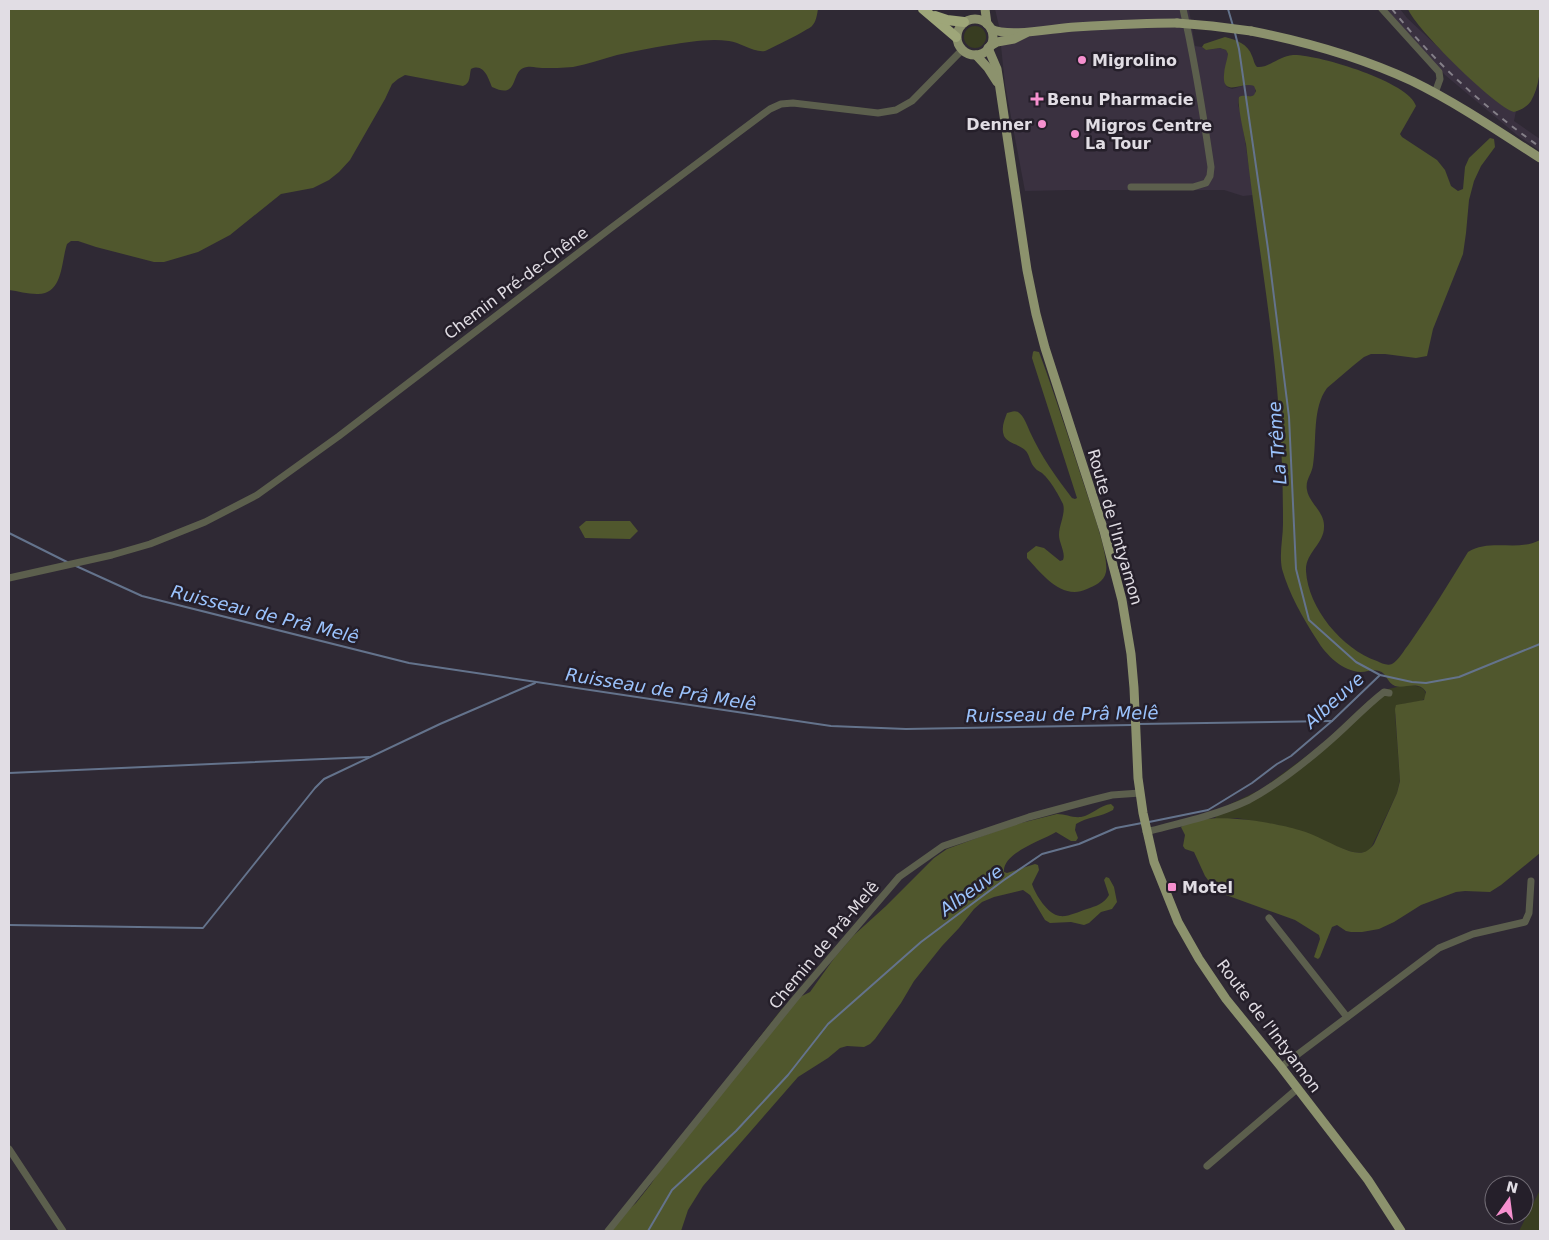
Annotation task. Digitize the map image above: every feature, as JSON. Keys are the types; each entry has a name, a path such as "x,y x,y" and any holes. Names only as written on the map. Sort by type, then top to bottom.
{"highway":[{"path":"925,10 948,20 967,21"},
{"path":"925,10 956,37"}],"main road":[{"path":"976,9 967,21 959,27 956,37 962,50 968,53 976,55 983,53 997,42 1014,39 1026,32"},
{"path":"985,9 993,38 989,47"},
{"path":"967,21 981,20 1003,32 1026,32 1135,23 1212,26 1251,31 1300,41 1393,73 1435,93 1540,158"},
{"name":"Route de l'Intyamon","path":"989,47 997,69 1027,270 1036,314 1118,581 1131,654 1136,718 1136,764 1142,813 1150,850 1178,922 1226,1000 1368,1180 1401,1231"},
{"name":"Route de l'Intyamon","path":"976,55 988,68 1000,91"}],"street":[{"path":"1131,188 1193,187 1206,183 1210,176 1211,166 1202,106 1193,52 1183,9"},
{"path":"1382,9 1438,72 1440,79 1435,93"},
{"name":"Chemin Pré-de-Chêne","path":"9,578 137,548 183,532 237,506 270,486 347,430 770,109 781,104 793,103 883,113 896,110 912,101 962,50"},
{"path":"1146,831 1215,813 1255,796 1324,747 1384,692 1390,693"},
{"name":"Chemin de Prâ-Melê","path":"608,1231 794,1000 899,877 943,846 1029,817 1112,795 1140,792"},
{"path":"1280,1067 1439,948 1473,934 1525,922 1530,913 1531,881"},
{"path":"1269,918 1347,1017"},
{"path":"1207,1166 1297,1088"},
{"path":"9,1149 63,1231"}],"shaded area":[{"path":"995,9 1189,9 1195,46 1206,50 1220,48 1226,50 1228,54 1225,84 1227,87 1232,89 1249,84 1255,86 1255,95 1239,97 1238,105 1241,113 1253,195 1243,196 1224,190 1025,191 1005,85 999,26"},
{"path":"1387,9 1400,9 1407,18 1485,91 1514,112 1516,111 1514,121 1540,139 1540,151 1517,135 1445,75"}],"green space":[{"path":"9,9 818,9 812,26 765,51 722,40 707,40 649,48 573,67 527,67 518,73 514,83 507,90 492,87 485,72 479,68 471,69 469,81 463,86 405,75 392,84 350,160 329,180 313,188 281,194 230,235 198,252 164,262 154,262 78,241 71,241 67,244 62,268 52,289 46,293 30,294 9,290"},
{"path":"1408,9 1540,9 1540,69 1531,101 1525,107 1514,112 1504,107 1456,66 1414,19"},
{"path":"971,26 979,26 986,33 986,41 979,48 971,48 964,41 964,33"},
{"path":"1225,37 1238,41 1248,48 1257,67 1266,66 1283,57 1293,55 1305,56 1341,64 1381,79 1398,88 1410,97 1416,106 1400,134 1437,160 1445,170 1451,186 1458,191 1463,189 1465,167 1469,158 1490,138 1494,139 1495,147 1481,166 1474,181 1469,200 1463,254 1433,329 1427,356 1416,358 1371,354 1364,357 1327,388 1322,396 1317,415 1313,465 1307,486 1308,495 1320,512 1324,527 1321,539 1306,565 1308,585 1320,613 1351,647 1380,663 1390,665 1395,662 1417,633 1468,552 1485,546 1523,545 1540,540 1540,853 1490,892 1456,892 1421,905 1379,929 1351,932 1337,925 1332,927 1318,959 1314,957 1320,939 1319,935 1295,920 1226,895 1211,884 1205,876 1194,852 1185,849 1183,846 1185,835 1181,827 1206,819 1222,818 1256,821 1306,832 1349,851 1360,853 1366,851 1374,844 1397,793 1400,781 1396,705 1424,700 1426,692 1420,686 1395,686 1390,683 1382,672 1375,670 1354,671 1335,661 1321,646 1292,597 1282,569 1282,469 1276,380 1269,312 1239,101 1239,97 1252,96 1256,91 1254,86 1249,85 1226,86 1224,70 1228,54 1226,50 1220,48 1206,50 1202,47 1204,44"},
{"path":"1034,351 1039,352 1046,371 1103,544 1106,565 1105,575 1098,583 1078,592 1061,589 1053,584 1027,558 1027,553 1036,546 1044,548 1060,561 1063,560 1064,554 1059,535 1064,508 1052,485 1033,466 1026,451 1008,441 1003,433 1003,424 1007,413 1018,412 1024,418 1034,441 1055,474 1072,498 1077,498 1032,358"},
{"path":"586,521 630,521 638,531 630,539 585,538 579,527"},
{"path":"1406,685 1422,688 1425,691 1426,698 1421,701 1403,704 1395,714 1400,780 1397,793 1370,850 1360,853 1349,851 1278,825 1237,818 1215,819 1218,810 1262,789 1320,746 1368,701 1388,689"},
{"path":"1111,804 1114,807 1113,810 1076,824 1075,830 1078,838 1076,841 1071,841 1056,832 1016,853 1005,865 1004,872 1007,873 1035,864 1038,865 1039,870 1032,884 1047,908 1055,915 1060,916 1073,914 1102,903 1109,895 1104,880 1106,877 1109,878 1114,887 1117,902 1112,909 1101,912 1084,925 1071,922 1050,923 1045,920 1030,895 1023,890 982,902 942,946 914,981 901,1003 870,1044 864,1047 847,1046 840,1048 798,1077 703,1186 688,1210 681,1231 605,1231 636,1203 651,1184 683,1135 781,1010 788,1003 810,992 835,957 854,935 934,858 947,849 1013,825 1057,814 1081,817"},
{"path":"1540,1190 1540,1231 1519,1231 1522,1225 1534,1225 1534,1202"}],"waterway":[{"name":"La Trême","path":"1228,9 1233,26"},
{"name":"La Trême","path":"1235,33 1239,49 1268,249 1289,417 1296,569 1309,620 1356,662 1380,675 1412,682 1426,683 1459,677 1540,644"},
{"name":"Ruisseau de Prâ Melê","path":"9,533 67,562"},
{"name":"Ruisseau de Prâ Melê","path":"76,566 142,596 409,663 831,726 906,729 1132,725"},
{"name":"Albeuve","path":"1149,822 1208,810 1252,783 1291,756 1332,721 1380,675"},
{"path":"9,925 203,928 324,779 440,724 535,683"},
{"name":"Ruisseau de Prâ Melê","path":"1139,724 1332,721"},
{"path":"9,773 369,757"},
{"name":"Albeuve","path":"648,1231 672,1190 736,1131 788,1075 828,1024 921,942 1042,854 1079,844 1116,828 1142,823"}],"railway":[{"path":"1392,9 1408,29 1461,83 1540,147"}],"place":[{"name":"Migrolino","path":"1082,60"},
{"name":"Benu Pharmacie","path":"1037,99"},
{"name":"Denner","path":"1042,124"},
{"name":"Migros Centre La Tour","path":"1075,134"},
{"name":"Motel","path":"1172,887"}]}
